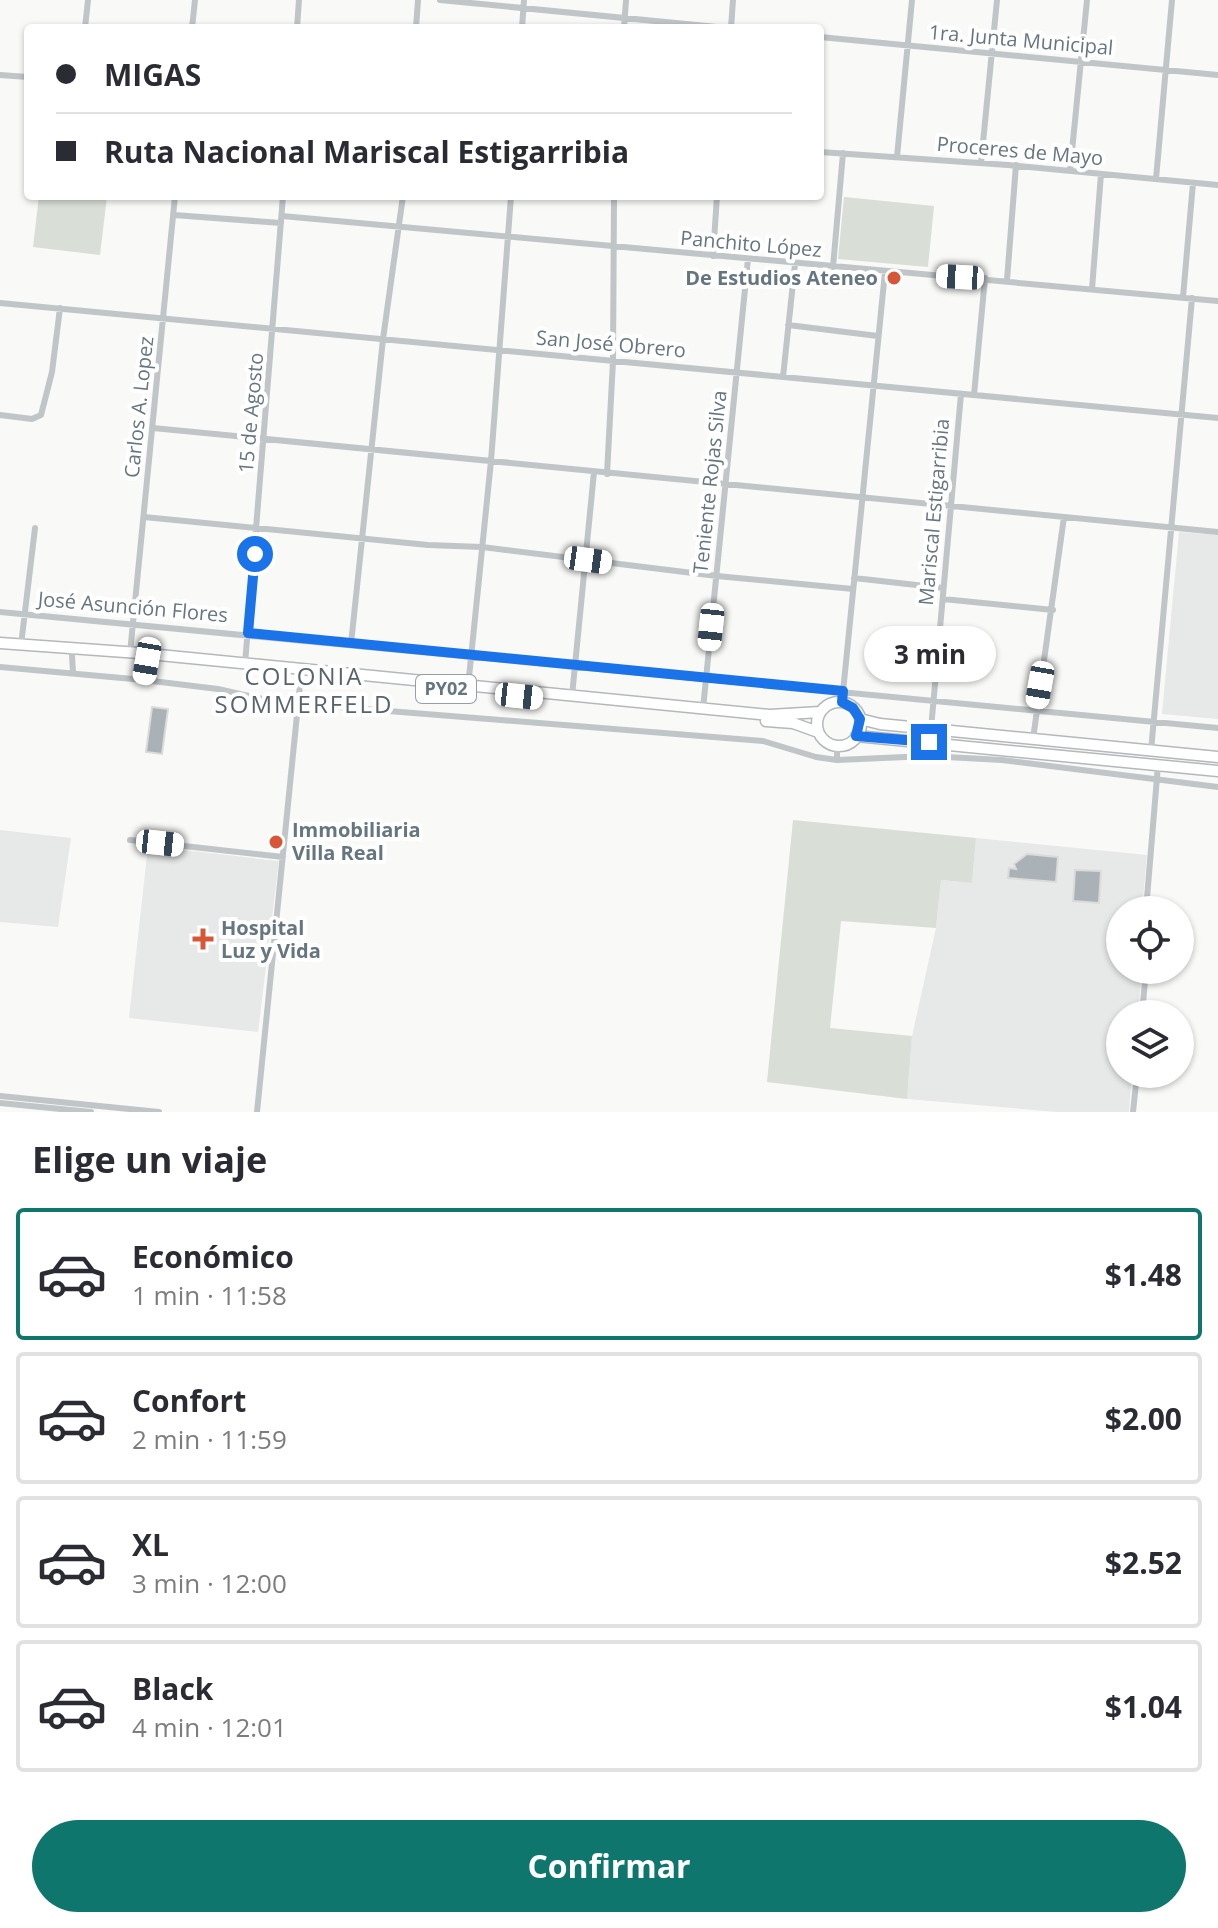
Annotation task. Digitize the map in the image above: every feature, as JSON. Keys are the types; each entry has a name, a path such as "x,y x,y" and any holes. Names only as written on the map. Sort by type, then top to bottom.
{"highway":[{"name":"PY02","path":"0,643 770,715 820,712 843,697"},
{"name":"PY02","path":"0,649 793,723 818,732 826,742 837,746"},
{"path":"843,697 860,719 880,724 1218,757"},
{"path":"818,732 816,722 820,712"},
{"path":"837,746 848,744 856,736 860,719"},
{"path":"856,736 1218,771"}],"street":[{"path":"85,24 88,0"},
{"path":"192,24 195,0"},
{"path":"297,24 299,0"},
{"path":"416,24 418,0"},
{"path":"440,0 687,24"},
{"path":"522,24 524,0"},
{"path":"624,24 626,0"},
{"path":"730,24 733,0"},
{"path":"897,157 912,0"},
{"path":"981,163 997,0"},
{"path":"1070,171 1087,0"},
{"path":"1156,179 1172,0"},
{"name":"1ra. Junta Municipal","path":"824,37 1218,75"},
{"path":"0,75 24,77"},
{"name":"Proceres de Mayo","path":"824,152 1016,165 1218,185"},
{"path":"833,267 843,153"},
{"path":"1007,280 1016,165"},
{"path":"1092,289 1101,174"},
{"path":"1183,297 1193,183"},
{"name":"Carlos A. Lopez","path":"130,653 175,200"},
{"name":"15 de Agosto","path":"245,664 283,200"},
{"path":"351,644 370,450 403,200"},
{"path":"468,687 491,461 511,200"},
{"path":"607,474 613,361 614,200"},
{"path":"713,256 717,200"},
{"name":"Panchito López","path":"174,215 400,226 1218,301"},
{"name":"Teniente Rojas Silva","path":"703,709 748,259"},
{"path":"783,377 795,264"},
{"path":"843,697 885,272"},
{"path":"974,395 985,278"},
{"path":"1151,751 1192,298"},
{"name":"San José Obrero","path":"0,303 1218,418"},
{"path":"0,415 32,419 41,415 52,372 60,308"},
{"path":"788,325 878,336"},
{"name":"Mariscal Estigarribia","path":"931,729 961,394"},
{"path":"153,428 1218,532"},
{"path":"572,696 588,560 594,472"},
{"path":"144,517 482,547 853,589"},
{"path":"1033,739 1064,517"},
{"path":"21,645 35,528"},
{"path":"854,578 943,588"},
{"path":"943,599 1053,610"},
{"name":"José Asunción Flores","path":"0,612 133,622 706,678 843,697 934,700 1218,728"},
{"path":"72,655 73,673"},
{"path":"144,680 147,661"},
{"path":"0,667 218,689 276,702 763,741 837,760 928,756 1158,777 1218,787"},
{"path":"257,1112 301,675"},
{"path":"837,746 837,760"},
{"path":"1147,896 1158,765"},
{"path":"130,840 283,857"},
{"path":"1133,1112 1136,1088"},
{"path":"0,1096 91,1112"},
{"path":"0,1103 159,1112"}],"shaded area":[{"path":"844,197 934,206 928,267 838,259"},
{"path":"39,200 107,200 100,255 33,247"},
{"path":"1179,532 1218,535 1218,719 1162,714"},
{"path":"793,820 976,838 972,883 941,880 936,928 841,921 830,1028 912,1036 907,1099 767,1082"},
{"path":"0,830 71,838 58,927 0,922"},
{"path":"976,838 1147,855 1143,896 1106,896 1106,984 1141,984 1139,1000 1106,1000 1106,1088 1131,1088 1129,1112 1057,1112 907,1099 912,1036 936,928 941,880 972,883"},
{"name":"Hospital Luz y Vida","path":"148,846 279,861 258,1032 129,1018"}],"building":[{"path":"152,707 168,709 162,754 146,752"},
{"path":"1027,854 1058,857 1056,882 1008,878 1009,868 1016,869 1014,864"},
{"path":"1075,870 1101,871 1099,903 1073,901"}],"place":[{"name":"De Estudios Ateneo","path":"894,278"},
{"name":"Immobiliaria Villa Real","path":"276,842"},
{"name":"Hospital Luz y Vida","path":"203,939"}],"district":[{"name":"COLONIA SOMMERFELD","path":"304,691"}],"route":[{"path":"255,554 248,633 843,691 842,702 853,708 860,719 856,736 929,742"}]}
